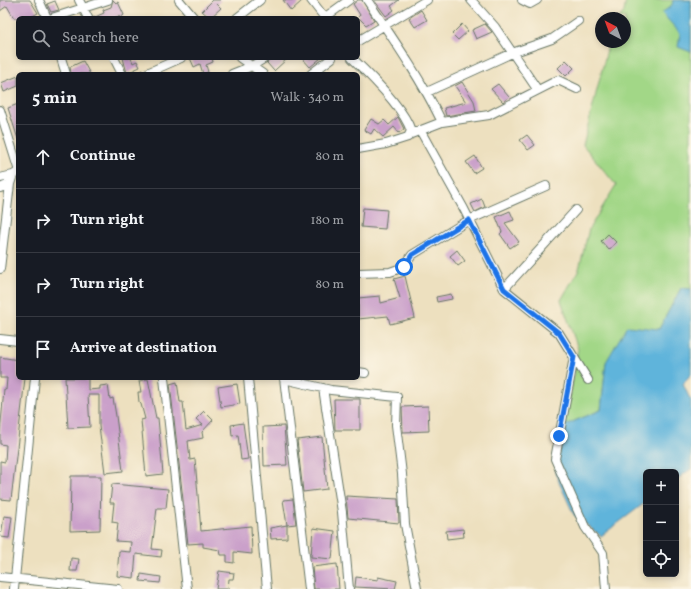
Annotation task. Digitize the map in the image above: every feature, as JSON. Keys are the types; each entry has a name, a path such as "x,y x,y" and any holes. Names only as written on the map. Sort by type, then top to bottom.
{"street":[{"path":"39,0 46,16"},
{"path":"79,0 87,16"},
{"path":"58,16 108,0"},
{"path":"179,0 192,16"},
{"path":"239,16 249,3 260,0"},
{"path":"311,0 323,16"},
{"path":"328,16 349,0"},
{"path":"368,0 428,92 442,122"},
{"path":"360,40 427,0"},
{"path":"471,0 495,27 537,89"},
{"path":"522,0 530,4 537,0"},
{"path":"428,92 512,53 552,40 578,21"},
{"path":"62,60 65,72"},
{"path":"115,60 121,72"},
{"path":"150,72 176,60"},
{"path":"243,60 260,72"},
{"path":"237,72 262,60"},
{"path":"314,72 329,60"},
{"path":"354,60 369,73 404,118 409,126 411,134"},
{"path":"360,149 386,144 408,137 420,130 442,122 489,115 537,89 558,80 577,89"},
{"path":"0,110 16,172 10,184 0,269"},
{"path":"420,130 469,220 504,289 559,333 588,380"},
{"path":"0,178 16,172"},
{"path":"0,188 10,184"},
{"path":"360,273 390,272 404,267 412,255 469,220 546,186"},
{"path":"504,289 576,210"},
{"path":"0,339 16,341"},
{"path":"574,357 555,459 585,528 603,553 606,589"},
{"path":"14,589 35,380"},
{"path":"164,380 187,589"},
{"path":"248,380 267,589"},
{"path":"284,380 309,589"},
{"path":"292,380 323,388 397,398 396,425 402,474 405,524 417,589"},
{"path":"323,388 342,512 348,589"},
{"path":"0,577 61,586 118,589"}],"green space":[{"path":"626,0 691,0 691,289 681,288 659,329 606,362 601,410 565,425 578,349 561,300 579,269 589,229 616,185 583,145 607,48 631,48 631,12 624,12"}],"water":[{"path":"673,0 691,0 691,52 678,47 680,33 662,13 672,5"},
{"path":"681,288 691,289 691,374 683,384 691,401 691,469 679,478 679,469 643,469 643,504 601,536 574,515 555,473 565,425 601,410 606,362 627,326 659,329"}],"building":[{"path":"0,0 30,0 38,13 33,16 16,16 16,18 14,18 7,6 0,11"},
{"path":"113,0 116,3 118,2 124,15 97,16 104,13 103,10 111,7"},
{"path":"213,0 221,0 217,4 221,8 212,16 208,16 202,11"},
{"path":"283,0 303,0 291,11"},
{"path":"358,0 362,0 374,20 366,25 360,19 360,15 353,4"},
{"path":"374,0 399,0 391,6 394,10 386,16"},
{"path":"55,1 59,10 51,12 47,4"},
{"path":"421,10 427,20 415,27 409,18"},
{"path":"462,24 468,31 458,40 452,34"},
{"path":"485,24 492,32 476,39 472,30"},
{"path":"124,60 132,60 133,63 137,61 140,67 127,72"},
{"path":"191,60 212,60 213,62 206,65 208,72 202,72 200,64 194,67"},
{"path":"269,60 286,60 274,71 267,63"},
{"path":"304,60 319,60 310,67"},
{"path":"566,60 574,68 566,76 558,68"},
{"path":"83,61 89,72 71,72 70,67"},
{"path":"16,77 16,87 4,92 1,83"},
{"path":"462,82 474,101 476,111 446,116 444,108 466,102 455,86"},
{"path":"498,84 509,97 503,102 491,89"},
{"path":"16,105 16,133 8,108"},
{"path":"398,117 404,129 399,133 394,127 383,137 374,129 371,134 364,130 371,119 379,124 384,120 389,125"},
{"path":"527,135 535,145 528,150 520,140"},
{"path":"475,156 482,168 474,173 466,162"},
{"path":"482,199 485,207 475,212 471,204"},
{"path":"363,208 387,210 385,229 361,227"},
{"path":"510,211 514,220 505,223 519,242 510,248 500,234 502,232 496,217"},
{"path":"608,234 616,242 609,250 601,241"},
{"path":"457,250 465,261 458,266 450,256"},
{"path":"405,276 415,318 390,324 388,316 360,319 360,298 380,296 381,303 400,298 394,279"},
{"path":"451,294 452,299 437,302 436,297"},
{"path":"0,357 16,360 16,380 25,380 11,500 0,499 0,461 5,462 6,445 0,444 0,434 4,389 6,390 7,378 0,378"},
{"path":"65,380 88,380 88,390 100,389 100,386 108,385 110,399 113,398 123,471 105,473 99,426 99,395 88,395 90,427 68,428"},
{"path":"148,380 156,418 158,418 163,474 146,476 141,420 145,419 141,404 139,402 138,392 141,392 139,381"},
{"path":"177,382 180,402 183,402 186,430 203,425 196,419 204,411 213,420 202,432 203,438 188,441 190,460 195,459 201,531 251,526 252,554 234,552 234,563 227,562 227,555 221,555 220,550 203,547 203,543 188,544 170,384"},
{"path":"237,384 240,404 221,407 218,387"},
{"path":"334,399 360,399 360,430 335,430"},
{"path":"428,406 429,431 403,432 402,407"},
{"path":"243,423 248,459 241,460 238,435 232,436 231,425"},
{"path":"284,426 287,465 264,466 263,427"},
{"path":"322,437 327,489 303,492 297,440"},
{"path":"71,476 101,476 100,530 70,531"},
{"path":"112,484 168,489 166,508 157,508 152,549 162,550 161,557 136,554 134,578 117,576 119,551 130,552 131,542 116,541 118,523 112,522 114,503 110,503"},
{"path":"346,496 398,499 399,523 348,518"},
{"path":"293,499 296,524 287,525 283,500"},
{"path":"4,516 12,517 9,538 1,537"},
{"path":"287,525 287,538 271,539 270,528"},
{"path":"313,528 335,531 332,559 311,557"},
{"path":"463,529 464,537 447,539 446,531"},
{"path":"71,558 79,559 77,571 70,571"},
{"path":"337,564 339,589 314,589 312,567"},
{"path":"219,571 234,573 233,579 229,579 228,589 216,589"},
{"path":"141,574 161,577 160,583 140,581"},
{"path":"356,577 378,580 378,577 397,581 395,589 355,587"}],"route":[{"path":"404,267 412,255 469,220 504,289 559,333 574,357 559,436"}]}
